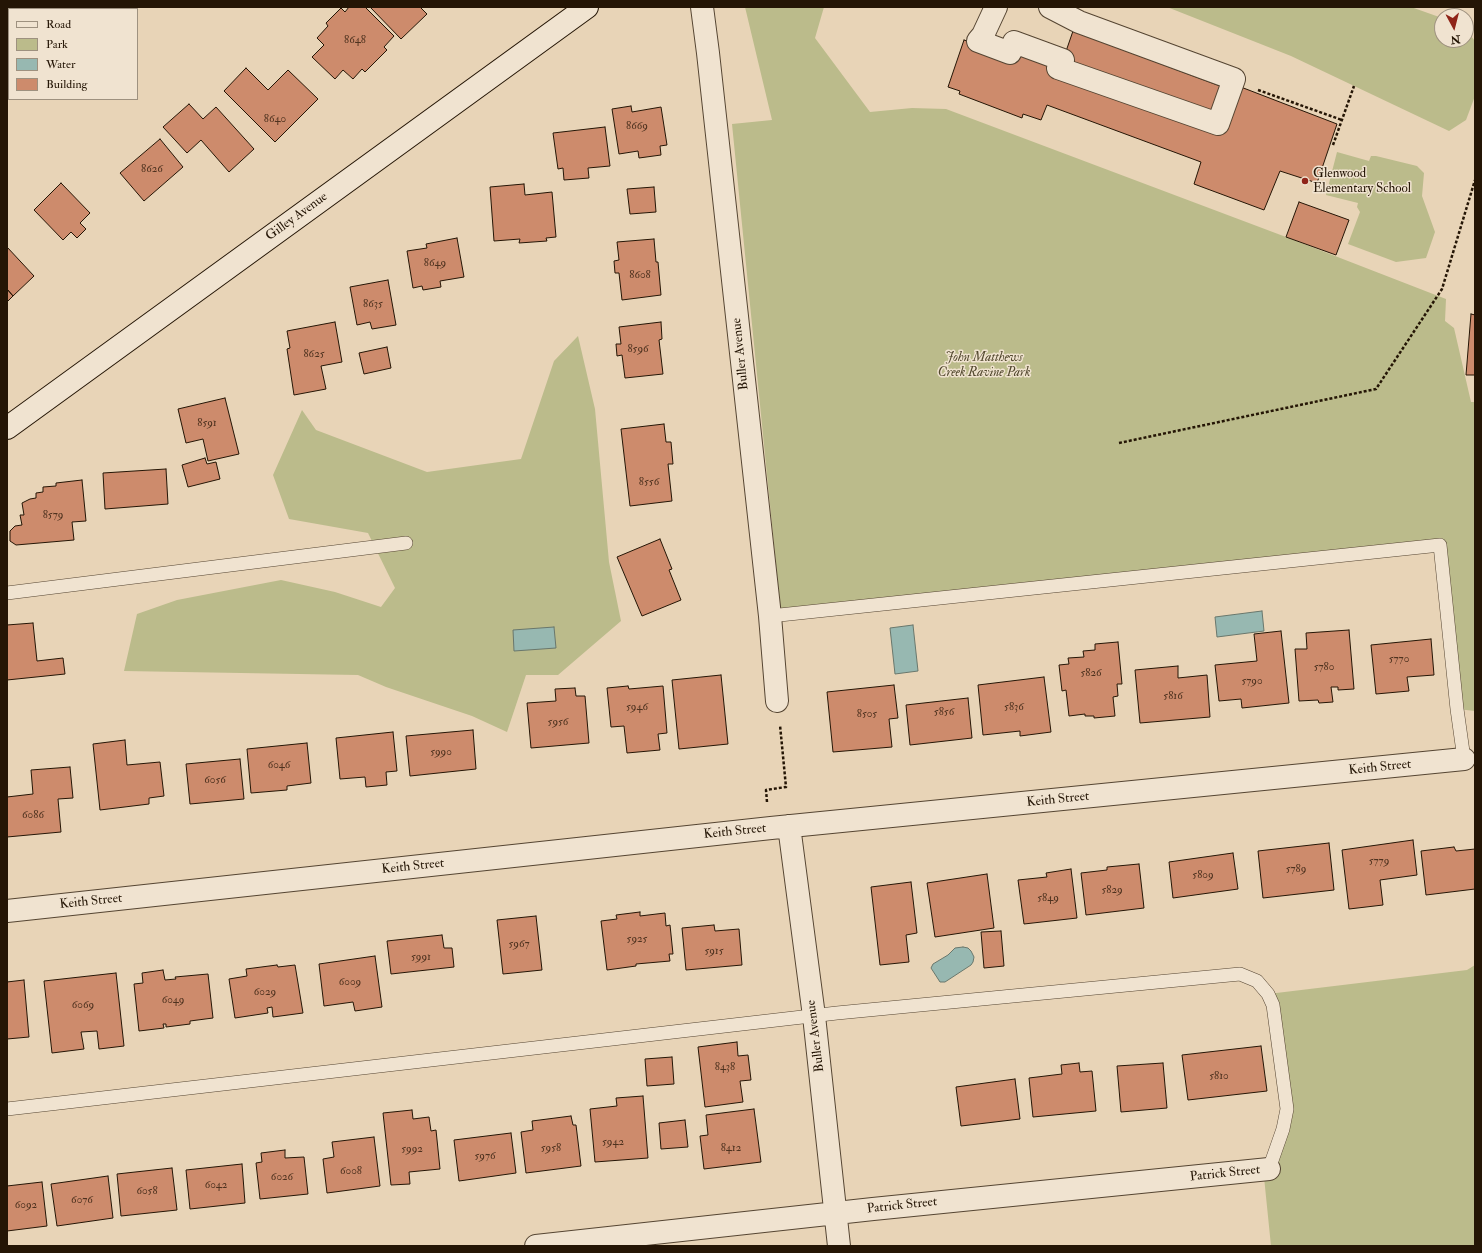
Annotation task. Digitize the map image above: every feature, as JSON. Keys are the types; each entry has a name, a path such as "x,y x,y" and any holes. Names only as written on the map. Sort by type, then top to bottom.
{"street":[{"name":"Gilley Avenue","path":"7,428 587,7"},
{"name":"Buller Avenue","path":"702,7 770,616 777,701"},
{"path":"996,7 983,35 978,41 1010,53 1014,42 1063,60 1058,68 1218,124 1234,79 1079,22 1050,7"},
{"name":"Keith Street","path":"7,911 789,826 1464,759"},
{"name":"Buller Avenue","path":"789,826 814,1016 839,1246"},
{"name":"Patrick Street","path":"536,1246 629,1241 835,1213 1269,1169"}],"lane":[{"path":"7,593 406,543"},
{"path":"770,616 1440,545 1457,709 1464,759"},
{"path":"7,1110 814,1016 1240,974 1257,982 1268,994 1273,1005 1287,1109 1283,1129 1269,1169"}],"path":[{"path":"1333,145 1354,86"},
{"path":"1269,94 1342,120"},
{"path":"1119,443 1376,389 1442,289 1475,180"},
{"path":"768,803 766,790 786,787 782,755"}],"green space":[{"name":"John Matthews Creek Ravine Park","path":"745,7 824,7 815,38 870,112 912,108 946,109 1446,299 1445,321 1454,328 1471,402 1475,402 1475,711 1457,709 1440,545 781,615 732,124 772,120"},
{"path":"1167,7 1411,7 1434,15 1434,48 1474,48 1474,40 1475,41 1475,96 1466,120 1449,131 1291,56"},
{"path":"1337,152 1369,161 1371,156 1376,156 1417,166 1424,173 1422,196 1435,232 1426,258 1396,262 1348,244 1360,212 1357,207 1358,203 1326,195"},
{"path":"578,336 595,409 609,562 621,621 558,675 526,675 507,732 472,716 386,687 358,675 124,671 137,614 177,600 281,580 335,592 381,607 395,588 368,533 289,519 273,475 302,410 316,430 427,472 521,459 554,361"},
{"path":"1475,965 1475,1246 1271,1246 1264,1177 1283,1129 1268,994 1467,970"}],"water":[{"path":"1262,611 1264,631 1217,637 1215,617"},
{"path":"913,625 918,671 895,674 890,628"},
{"path":"554,627 556,648 514,651 513,630"},
{"path":"955,948 968,948 971,951 974,957 973,962 971,965 945,982 940,982 931,968 933,964 948,955"}],"building":[{"path":"349,7 365,7 394,36 384,47 387,50 365,72 362,69 353,79 343,70 335,79 312,57 324,45 317,38 328,26 326,23 341,8 345,12"},
{"path":"370,7 420,7 427,14 401,39"},
{"path":"1073,31 1231,90 1218,124 1063,60"},
{"path":"964,40 977,45 1063,60 1218,124 1233,84 1337,124 1317,183 1280,171 1264,210 1194,184 1201,162 1047,105 1041,120 1023,114 1022,118 959,94 960,91 948,87"},
{"path":"246,68 268,90 288,70 318,99 275,142 224,91"},
{"path":"189,104 203,119 216,107 254,149 229,172 201,140 187,153 163,127"},
{"path":"631,106 632,112 661,107 667,145 660,146 661,155 639,158 638,151 619,154 612,109"},
{"path":"605,127 610,166 588,168 589,178 564,180 563,168 558,169 553,133"},
{"path":"160,139 183,167 144,201 120,173"},
{"path":"61,183 90,213 80,223 86,229 77,238 71,232 63,240 34,210"},
{"path":"524,184 525,195 552,192 556,237 546,238 547,241 519,243 520,239 494,241 490,187"},
{"path":"654,187 656,212 630,214 627,189"},
{"path":"1299,202 1349,220 1336,255 1286,237"},
{"path":"457,238 464,277 440,281 441,287 423,290 422,286 413,288 407,251 427,248 426,244"},
{"path":"654,239 661,295 622,300 619,273 615,273 614,261 619,260 617,242"},
{"path":"7,247 34,276 13,296 7,289"},
{"path":"388,280 396,325 372,329 370,322 357,325 350,287"},
{"path":"7,289 13,296 7,302"},
{"path":"1471,314 1475,315 1475,375 1466,375"},
{"path":"335,322 342,362 321,366 326,389 294,395 287,349 290,348 287,331"},
{"path":"661,322 662,339 659,340 663,374 625,378 622,355 617,356 616,344 621,344 619,327"},
{"path":"387,347 391,368 364,374 359,353"},
{"path":"225,398 239,454 208,461 203,439 186,443 178,409"},
{"path":"664,424 666,442 671,442 673,464 668,464 672,501 630,506 621,429"},
{"path":"205,458 207,464 216,462 220,479 188,487 182,465"},
{"path":"166,469 168,504 105,509 103,473"},
{"path":"82,480 86,521 72,522 74,540 16,545 10,541 10,531 15,526 22,525 20,515 24,515 22,503 36,498 36,493 43,492 43,487 56,486 56,483"},
{"path":"660,539 672,569 669,570 681,600 642,616 617,557"},
{"path":"33,623 37,661 63,658 65,674 7,680 7,625"},
{"path":"1349,630 1354,689 1338,690 1338,687 1331,687 1333,702 1319,703 1318,700 1299,701 1295,649 1307,649 1306,633"},
{"path":"1281,631 1289,703 1242,708 1241,699 1219,701 1215,665 1257,661 1254,634"},
{"path":"1431,639 1434,675 1407,677 1409,691 1376,694 1371,645"},
{"path":"1118,642 1122,684 1117,684 1118,696 1113,697 1115,716 1094,718 1094,716 1085,716 1085,714 1069,716 1066,690 1062,691 1059,665 1069,664 1068,658 1084,657 1083,651 1095,650 1095,644"},
{"path":"1178,666 1178,678 1207,675 1210,717 1140,723 1135,670"},
{"path":"721,675 728,744 679,749 672,680"},
{"path":"1044,677 1051,732 1020,736 1020,731 983,735 978,685"},
{"path":"894,685 898,718 889,719 892,747 833,752 827,692"},
{"path":"628,686 629,689 663,686 667,733 658,734 660,750 627,753 624,726 611,727 607,688"},
{"path":"575,688 576,696 585,696 589,743 531,748 527,703 556,701 555,689"},
{"path":"968,698 972,738 910,745 906,705"},
{"path":"473,730 476,769 410,776 406,736"},
{"path":"393,732 397,771 386,772 387,785 366,787 365,777 340,779 336,738"},
{"path":"125,740 127,765 160,762 164,796 149,798 149,804 100,810 93,744"},
{"path":"307,743 311,783 287,786 287,790 251,793 247,749"},
{"path":"240,759 244,799 190,804 186,764"},
{"path":"70,767 73,798 58,799 61,832 7,837 7,797 33,794 31,770"},
{"path":"1413,840 1417,875 1380,880 1383,905 1349,909 1342,850"},
{"path":"1329,843 1334,890 1263,898 1258,851"},
{"path":"1454,847 1456,851 1475,849 1475,889 1426,895 1421,851"},
{"path":"1233,853 1238,889 1173,898 1169,862"},
{"path":"1139,864 1144,908 1086,915 1081,873 1107,870 1107,867"},
{"path":"1071,869 1077,918 1024,924 1018,880 1047,877 1046,873"},
{"path":"987,874 994,928 935,937 927,883"},
{"path":"911,882 917,933 906,935 909,962 880,965 871,887"},
{"path":"640,912 640,916 665,913 666,926 670,925 673,954 669,954 670,961 636,964 636,966 607,970 601,921 617,919 616,915"},
{"path":"536,916 542,970 503,974 497,920"},
{"path":"714,925 715,931 739,929 742,965 686,970 682,928"},
{"path":"1001,931 1004,966 984,968 981,932"},
{"path":"442,935 444,948 452,948 454,967 391,974 387,941"},
{"path":"375,956 382,1007 355,1011 353,1002 324,1006 319,964"},
{"path":"277,965 278,967 295,965 303,1013 273,1017 272,1007 267,1008 268,1013 235,1018 229,979 247,976 246,969"},
{"path":"163,970 165,980 176,979 175,977 208,974 213,1018 190,1021 190,1024 166,1027 166,1024 163,1024 164,1028 139,1031 134,984 143,983 142,973"},
{"path":"116,973 124,1046 99,1049 97,1031 81,1032 84,1049 52,1053 44,981"},
{"path":"24,980 29,1037 7,1039 7,982"},
{"path":"737,1042 738,1056 748,1055 751,1080 740,1081 743,1102 705,1107 698,1047"},
{"path":"1261,1046 1267,1091 1188,1100 1182,1055"},
{"path":"672,1057 674,1084 647,1086 645,1059"},
{"path":"1079,1063 1080,1072 1092,1071 1096,1111 1033,1117 1029,1078 1062,1074 1061,1065"},
{"path":"1163,1063 1167,1108 1121,1112 1117,1066"},
{"path":"1015,1079 1020,1119 961,1126 956,1087"},
{"path":"643,1096 648,1158 595,1162 590,1109 617,1106 616,1098"},
{"path":"754,1109 761,1162 704,1169 700,1136 708,1135 706,1115"},
{"path":"412,1110 413,1119 429,1117 431,1131 436,1130 440,1169 409,1172 410,1184 391,1185 383,1113"},
{"path":"571,1116 573,1125 576,1125 581,1166 526,1173 521,1132 533,1130 532,1121"},
{"path":"685,1120 688,1147 661,1149 659,1123"},
{"path":"511,1133 516,1173 459,1181 454,1140"},
{"path":"374,1137 380,1186 327,1193 323,1159 334,1157 332,1142"},
{"path":"285,1150 285,1158 304,1157 308,1194 260,1199 256,1163 262,1162 261,1153"},
{"path":"242,1164 245,1203 190,1209 186,1170"},
{"path":"172,1168 177,1210 121,1216 117,1174"},
{"path":"108,1176 113,1218 57,1226 51,1184"},
{"path":"42,1182 47,1226 7,1231 7,1186"}],"place":[{"name":"Glenwood Elementary School","path":"1305,181"}]}
